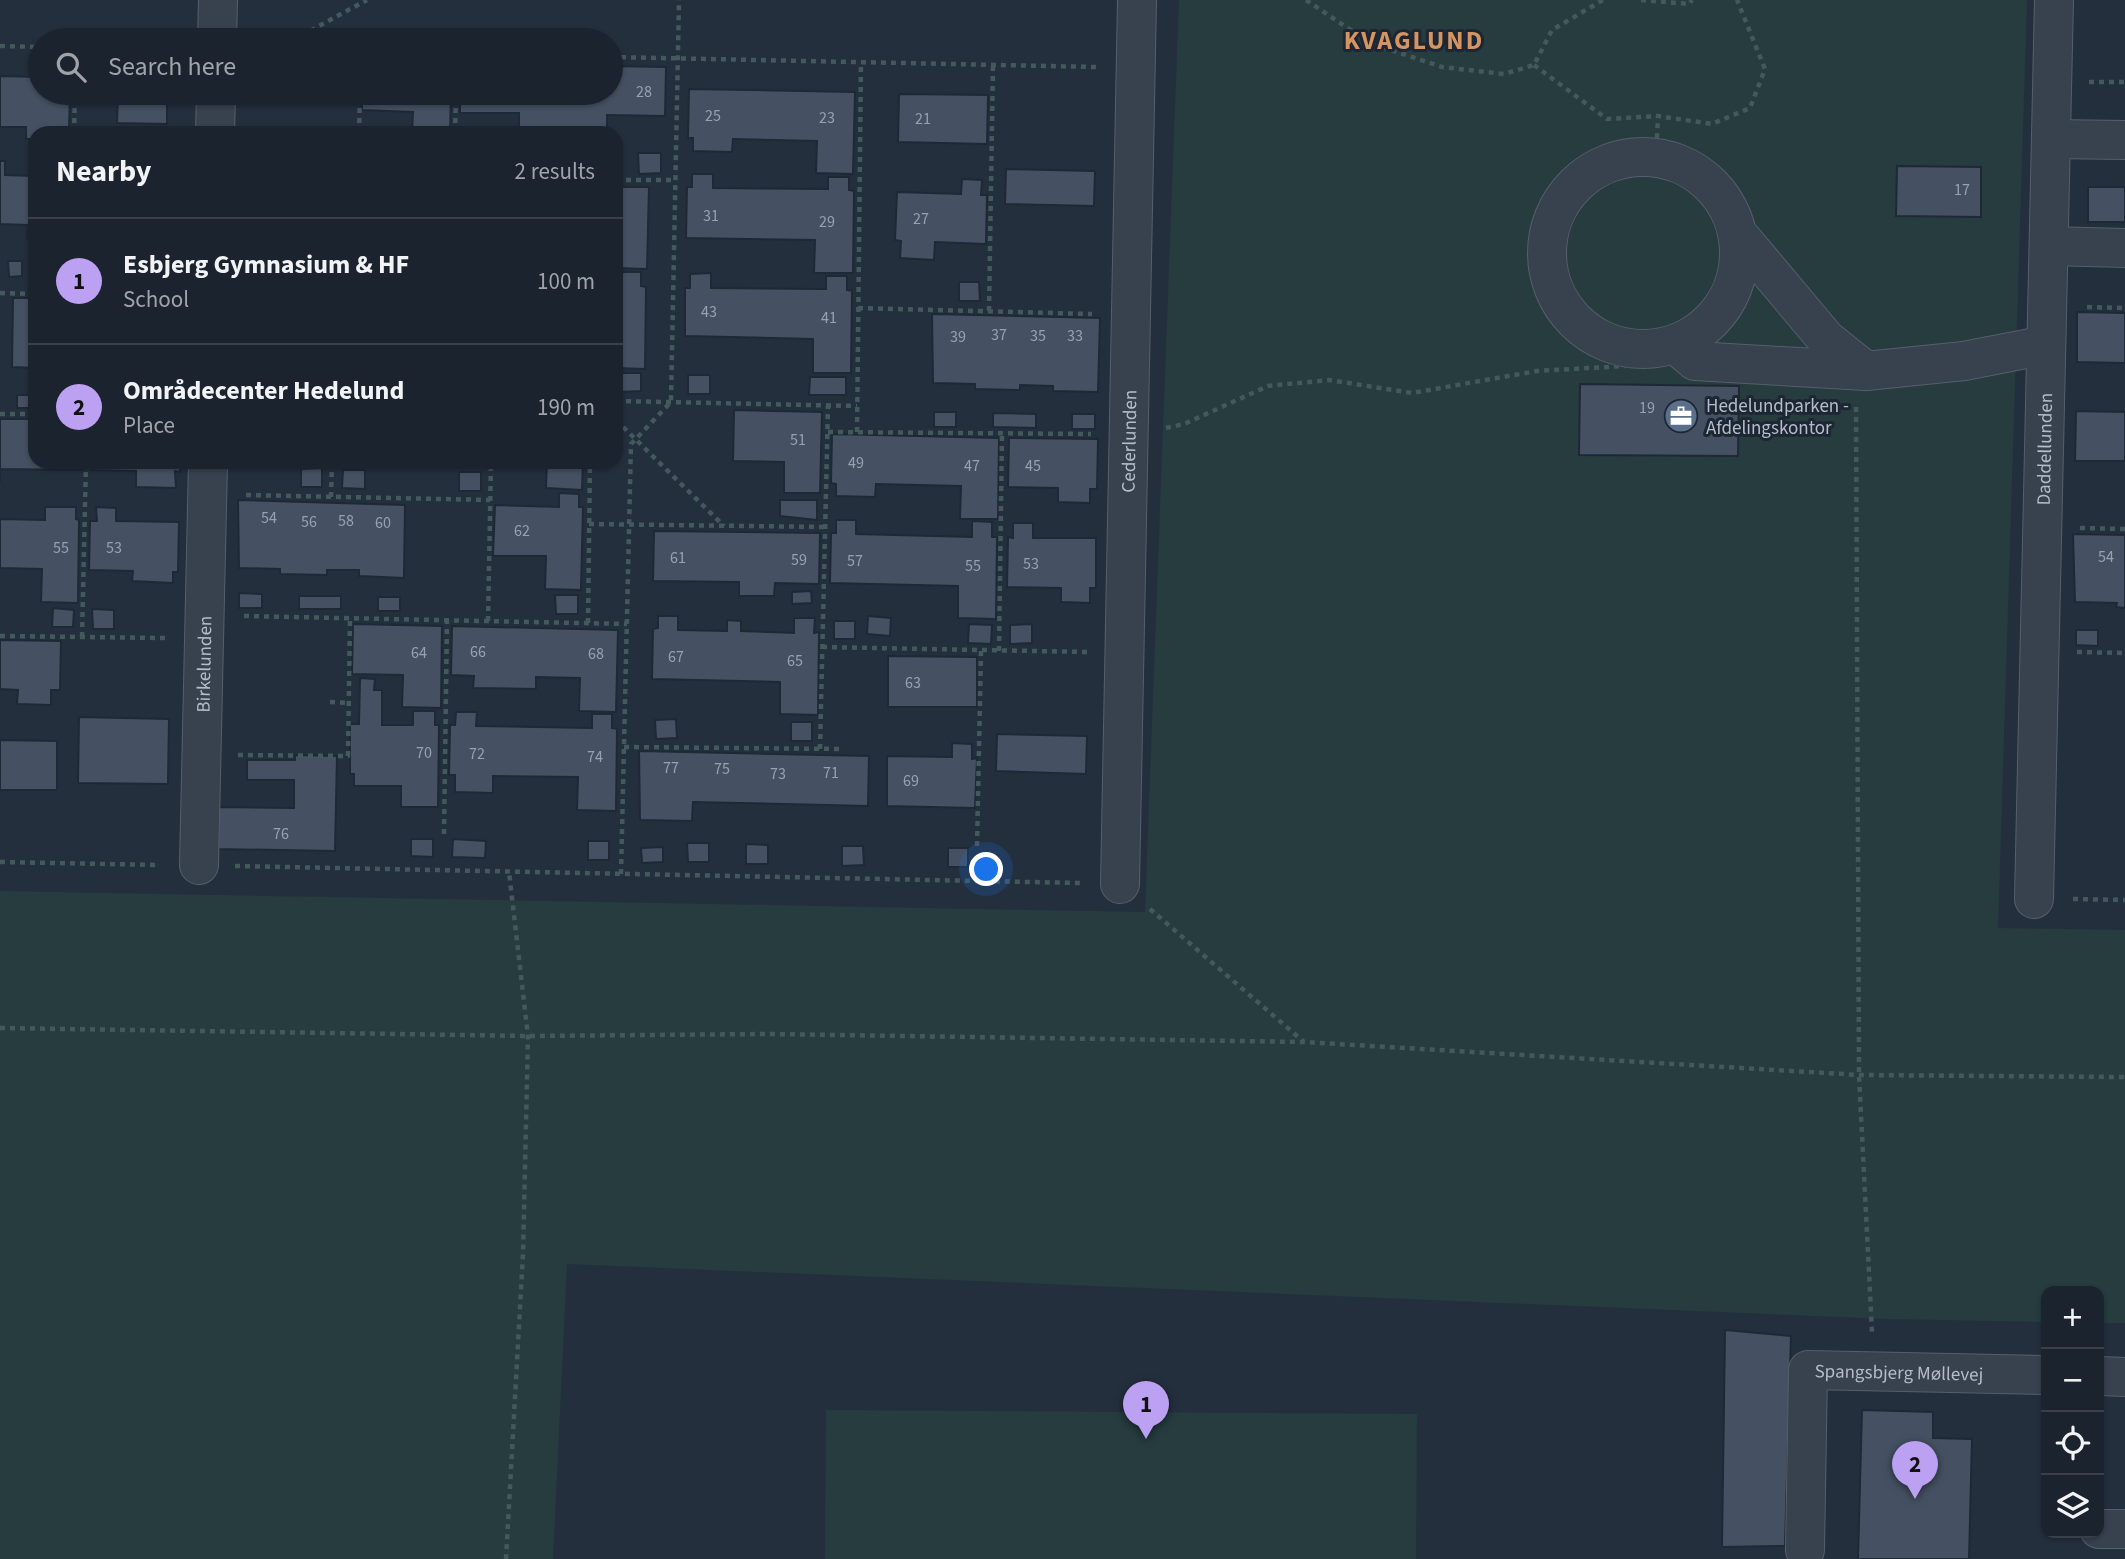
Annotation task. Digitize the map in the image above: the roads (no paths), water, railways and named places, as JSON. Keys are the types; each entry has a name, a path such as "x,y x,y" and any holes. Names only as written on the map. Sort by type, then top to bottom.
{"street":[{"path":"217,28 218,0"},
{"name":"Cederlunden","path":"1120,884 1137,0"},
{"name":"Daddellunden","path":"2034,899 2054,0"},
{"path":"215,126 216,105"},
{"path":"2051,139 2125,140"},
{"path":"1685,353 1696,334 1713,319 1727,300 1738,267 1737,233 1730,211 1700,175 1679,164 1656,158 1633,157 1609,163 1586,175 1568,192 1555,214 1548,238 1546,263 1558,299 1581,328 1603,341 1627,349 1652,349 1685,353 1866,371 1964,361 2046,345"},
{"path":"1737,233 1826,339 1866,371"},
{"path":"2049,246 2125,248"},
{"name":"Birkelunden","path":"199,866 208,478"},
{"name":"Spangsbjerg Møllevej","path":"1805,1550 1808,1370 2041,1375"},
{"path":"2104,1376 2125,1377"},
{"path":"2104,1529 2125,1529"}],"place":[{"name":"Hedelundparken - Afdelingskontor","path":"1681,416"},
{"name":"Esbjerg Gymnasium & HF","path":"1146,1439"},
{"name":"Områdecenter Hedelund","path":"1915,1499"}],"district":[{"name":"KVAGLUND","path":"1414,40"}]}
